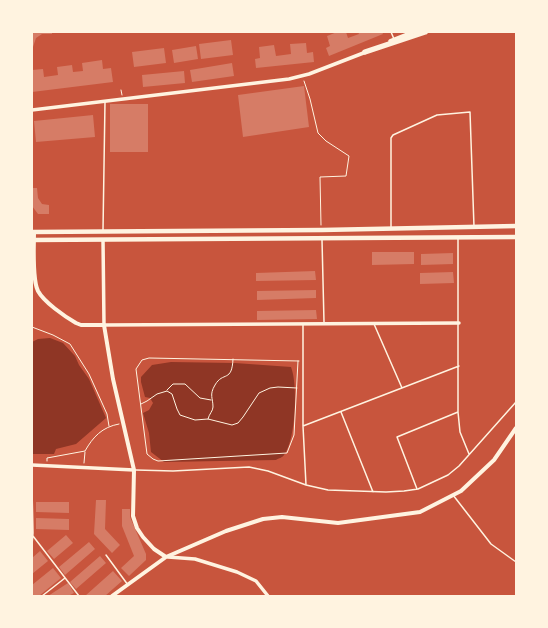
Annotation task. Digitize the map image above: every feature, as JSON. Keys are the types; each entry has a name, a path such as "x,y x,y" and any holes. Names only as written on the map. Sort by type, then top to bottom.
{"main road":[{"path":"365,52 425,32"},
{"path":"33,232 322,230 516,226"},
{"path":"33,240 516,237"}],"street":[{"path":"32,110 289,80 365,52 413,32"},
{"path":"33,232 35,281 39,292 44,299 76,323 81,325 459,323"},
{"path":"102,240 104,325 113,380 134,470 133,516 137,528 154,549 166,557 195,559 237,572 256,581 268,596"},
{"path":"112,596 166,557 226,531 263,518 282,517 338,523 420,512 461,491 494,460 516,428"},
{"path":"32,465 134,470"}],"lane":[{"path":"391,32 394,40"},
{"path":"103,232 105,102"},
{"path":"392,228 391,138 393,135 437,115 470,112 474,227"},
{"path":"322,238 324,323"},
{"path":"458,238 458,412 460,432 469,454"},
{"path":"303,323 303,426 306,485"},
{"path":"373,323 402,388"},
{"path":"303,426 459,366"},
{"path":"134,470 173,471 249,468 268,471 306,485 328,490 373,492 418,489 448,475 459,466 516,402"},
{"path":"341,412 373,492"},
{"path":"418,489 397,437 458,412"},
{"path":"32,489 32,545"},
{"path":"453,495 490,544 516,562"},
{"path":"33,536 79,596"},
{"path":"106,555 128,584"},
{"path":"42,596 65,578"}],"path":[{"path":"302,76 310,99 318,133 326,141 349,156 346,176 320,177 322,230"},
{"path":"32,327 53,335 70,344 89,374 107,414 109,426"},
{"path":"298,361 294,435 287,453 158,460 153,459 147,454 136,370 142,360 149,358 303,360"},
{"path":"208,419 213,408 211,400 212,391 217,383 233,370 234,359"},
{"path":"140,404 157,394 167,391 173,384 185,384 200,398 204,400 211,400"},
{"path":"167,391 172,394 180,415 195,420 208,419 232,425 238,423 259,393 270,388 295,388"},
{"path":"84,468 85,451 91,441 109,426 123,424"},
{"path":"46,466 47,458 85,451"}],"shaded area":[{"path":"50,338 63,343 75,356 79,365 89,379 106,418 76,444 56,449 54,454 32,454 32,342 38,339"},
{"path":"171,362 235,363 291,367 295,386 295,412 288,448 283,456 276,460 164,462 151,452 149,433 143,413 149,410 153,403 150,398 145,397 141,377 152,365"}],"building":[{"path":"32,32 52,32 52,34 42,34 36,38 33,47"},
{"path":"337,32 346,32 348,38 359,34 358,32 382,32 383,34 329,56 326,48 330,46 327,36"},
{"path":"231,40 233,55 201,59 199,44"},
{"path":"306,43 307,53 313,52 314,62 256,68 255,59 260,58 259,47 274,45 276,56 291,54 290,44"},
{"path":"196,46 198,59 174,63 172,50"},
{"path":"164,48 166,63 134,67 132,52"},
{"path":"102,60 103,69 111,68 113,82 32,92 32,70 43,69 44,77 58,75 57,67 72,65 73,72 83,71 82,63"},
{"path":"232,63 234,76 192,82 190,70"},
{"path":"184,71 185,83 143,87 142,75"},
{"path":"304,86 309,127 243,137 238,95"},
{"path":"110,104 148,104 148,152 110,152"},
{"path":"93,115 95,137 36,142 34,121"},
{"path":"32,188 37,188 38,198 42,204 49,205 49,214 38,214 32,206"},
{"path":"372,252 414,252 414,264 372,265"},
{"path":"453,253 453,264 421,265 421,254"},
{"path":"315,271 316,280 256,281 256,273"},
{"path":"453,272 454,283 420,284 420,273"},
{"path":"316,290 316,298 257,300 257,291"},
{"path":"316,310 317,319 257,320 257,311"},
{"path":"96,500 106,500 105,529 120,545 112,553 94,534"},
{"path":"36,502 69,502 69,513 36,512"},
{"path":"122,509 130,509 130,517 146,554 146,560 129,576 121,568 134,556 122,526"},
{"path":"36,518 69,519 69,530 36,529"},
{"path":"66,535 73,543 54,559 47,551"},
{"path":"89,542 95,549 65,575 59,567"},
{"path":"40,551 48,561 32,574 32,558"},
{"path":"100,556 106,563 76,589 70,582"},
{"path":"53,568 61,578 39,596 32,596 32,585"},
{"path":"113,571 122,581 105,596 85,596"},
{"path":"68,583 74,593 68,596 48,596"}]}
